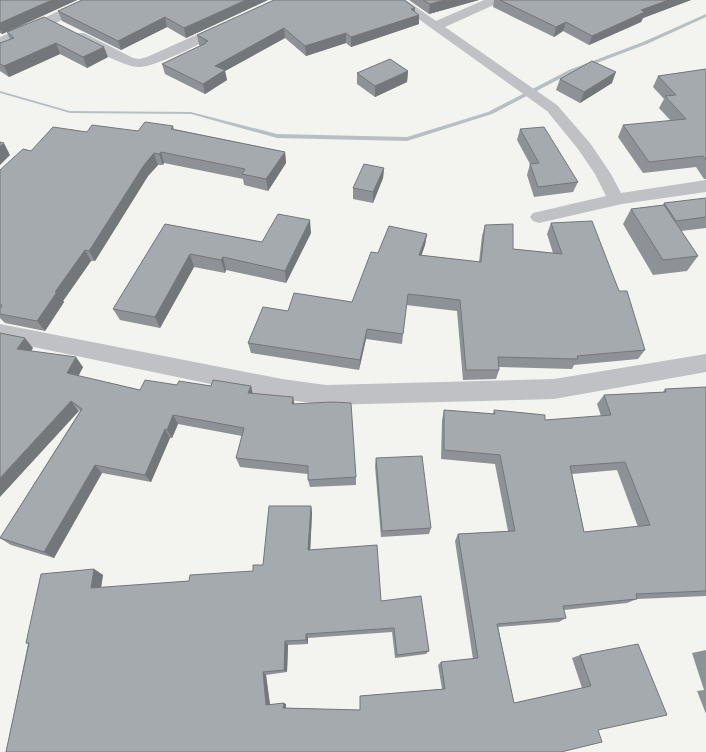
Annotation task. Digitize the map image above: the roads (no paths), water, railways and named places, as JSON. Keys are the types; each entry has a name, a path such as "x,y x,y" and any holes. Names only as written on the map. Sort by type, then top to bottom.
{"street":[{"path":"0,42 49,21 90,0"},
{"path":"398,0 526,88 552,108 584,146 603,174 616,199"},
{"path":"436,26 494,0"},
{"path":"49,21 116,56 138,63 152,60 239,20"},
{"path":"539,217 616,199 667,190 706,186"},
{"path":"0,332 282,389 326,395 554,389 706,363"}],"waterway":[{"path":"0,92 70,112 191,113 277,136 407,139 490,113 571,71 645,43 706,15"}]}
